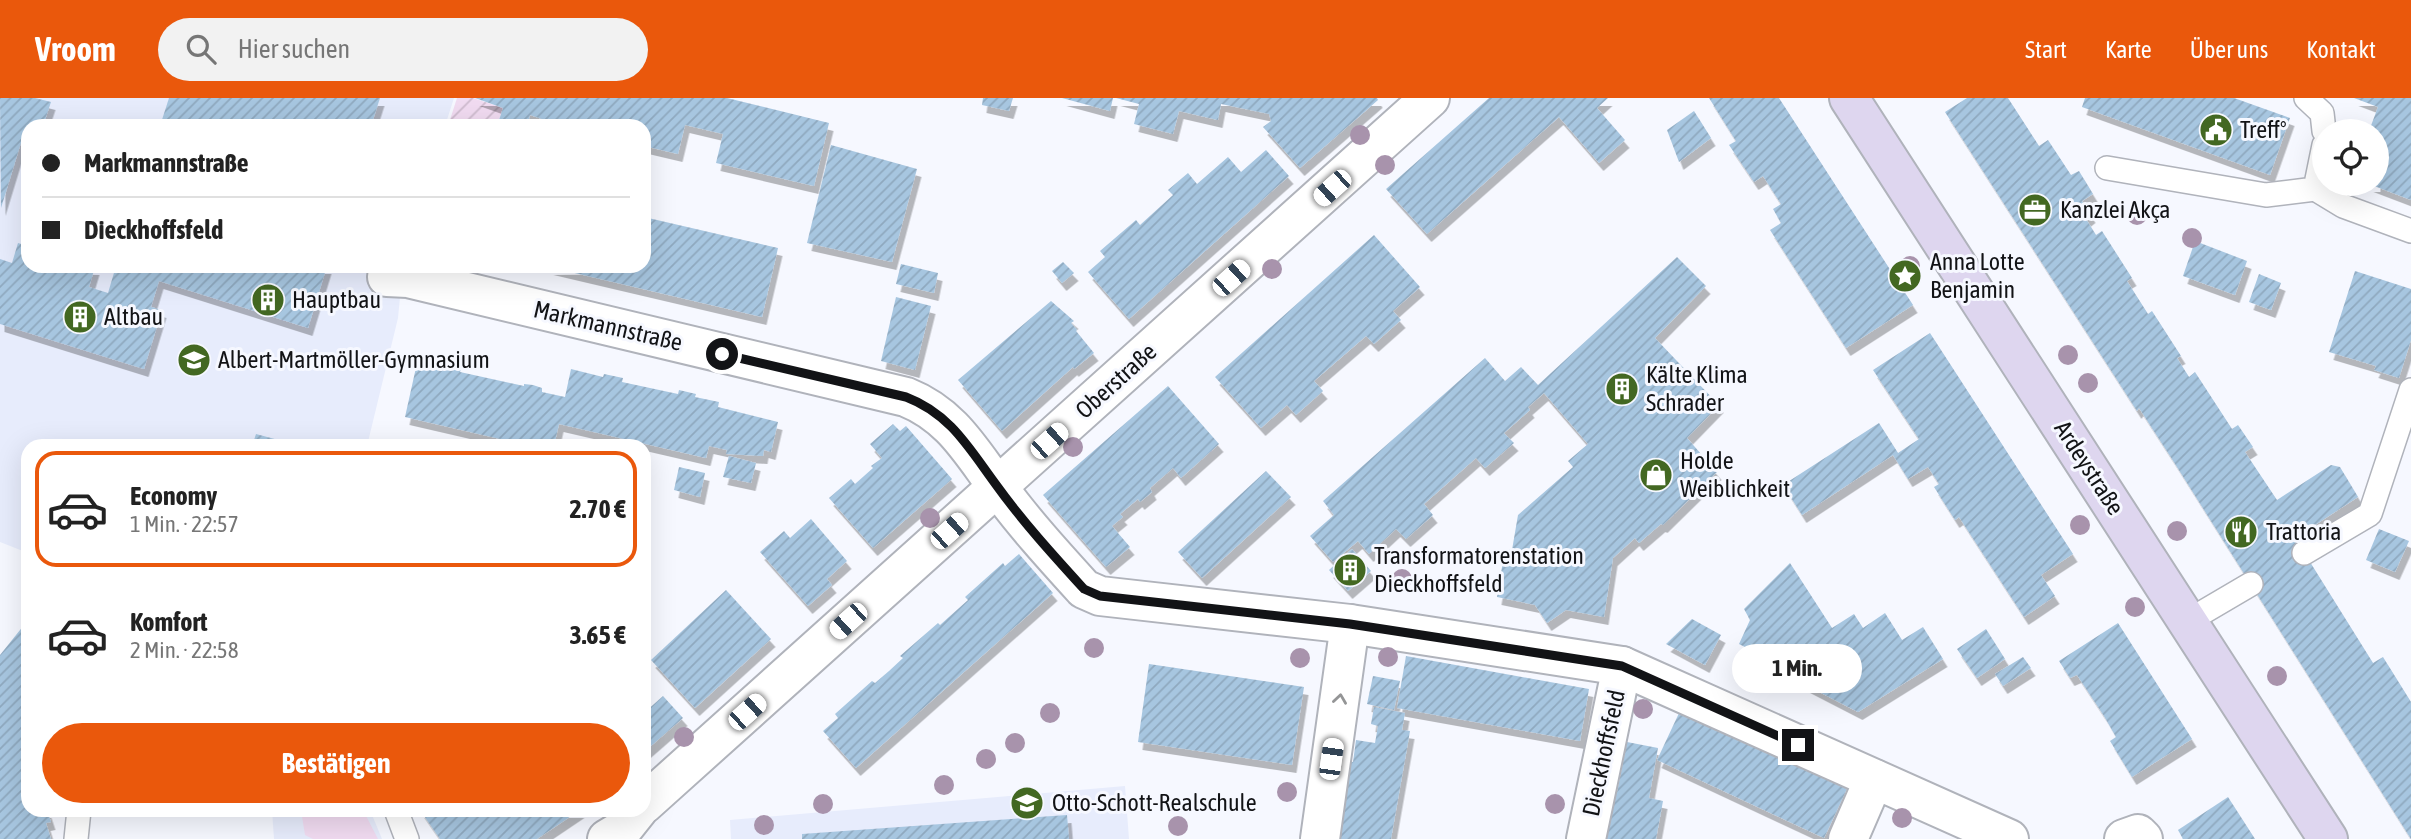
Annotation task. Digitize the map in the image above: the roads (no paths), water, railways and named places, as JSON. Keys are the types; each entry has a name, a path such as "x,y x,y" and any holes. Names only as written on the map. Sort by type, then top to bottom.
{"main road":[{"name":"Ardeystraße","path":"1849,98 2328,839"}],"street":[{"name":"Oberstraße","path":"651,804 997,487 1430,98"},
{"name":"Markmannstraße","path":"387,277 408,278 906,397 926,405 942,418 975,453 997,487"},
{"name":"Dieckhoffsfeld","path":"997,487 1084,589 1100,596 1350,624 1622,666 2009,839"},
{"path":"1320,839 1350,624"},
{"name":"Dieckhoffsfeld","path":"1586,839 1622,666"},
{"path":"1848,839 1874,779"}],"lane":[{"path":"2306,98 2322,113 2323,119"},
{"path":"2107,168 2266,195 2312,189"},
{"path":"2327,196 2343,206 2411,231"},
{"path":"2304,553 2370,514 2411,390"},
{"path":"2188,621 2251,584"},
{"path":"76,839 78,817"},
{"path":"399,817 407,839"}],"place":[{"name":"Treff°","path":"2216,130"},
{"name":"Kanzlei Akça","path":"2035,210"},
{"name":"Anna Lotte Benjamin","path":"1905,276"},
{"name":"Hauptbau","path":"268,300"},
{"name":"Altbau","path":"80,317"},
{"name":"Albert-Martmöller-Gymnasium","path":"194,360"},
{"name":"Kälte Klima Schrader","path":"1622,389"},
{"name":"Holde Weiblichkeit","path":"1656,475"},
{"name":"Trattoria","path":"2241,532"},
{"name":"Transformatorenstation Dieckhoffsfeld","path":"1350,570"},
{"name":"Otto-Schott-Realschule","path":"1027,803"}]}
